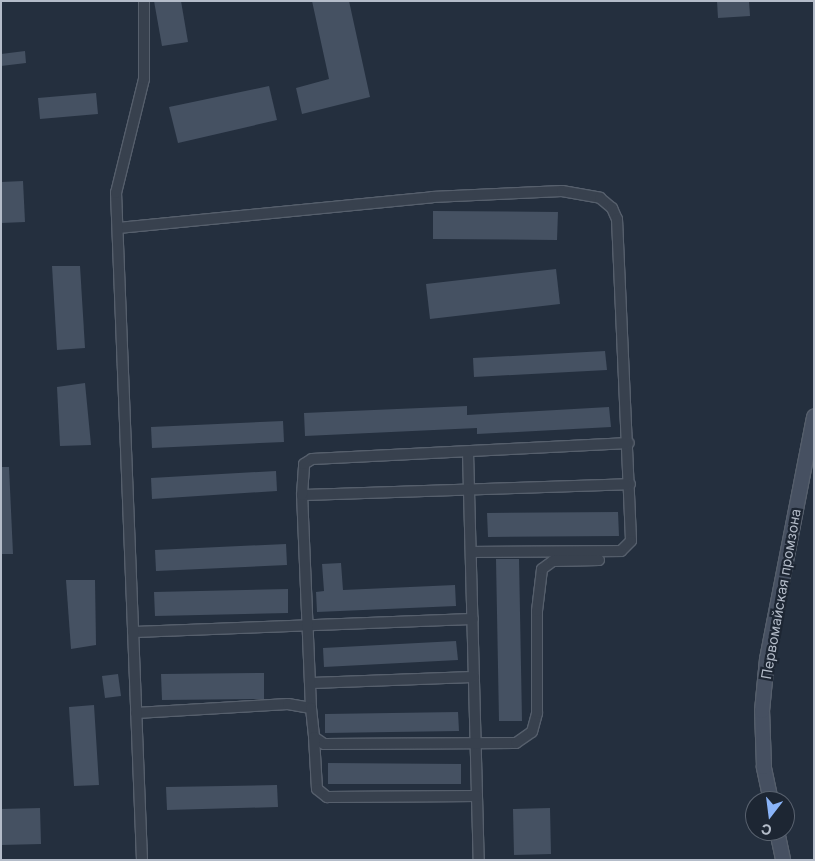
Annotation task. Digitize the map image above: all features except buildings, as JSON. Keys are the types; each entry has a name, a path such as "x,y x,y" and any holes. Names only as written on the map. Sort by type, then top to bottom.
{"main road":[{"name":"Первомайская промзона","path":"769,791 764,767 762,711 767,659 814,417"},
{"path":"780,841 783,860"}],"street":[{"path":"142,860 118,228 120,169 144,79 144,1"},
{"path":"118,228 432,197 562,191 600,198 612,208 617,219 630,443 632,526 628,548 471,552"},
{"path":"477,796 327,797 317,789 307,625 301,472 304,464 312,459 630,443"},
{"path":"468,452 479,860"},
{"path":"302,495 630,484"},
{"path":"314,736 324,744 516,743 532,732 537,713 537,611 542,569 553,560 599,560"},
{"path":"133,632 473,618"},
{"path":"310,683 474,677"},
{"path":"136,713 288,704 311,708"}]}
